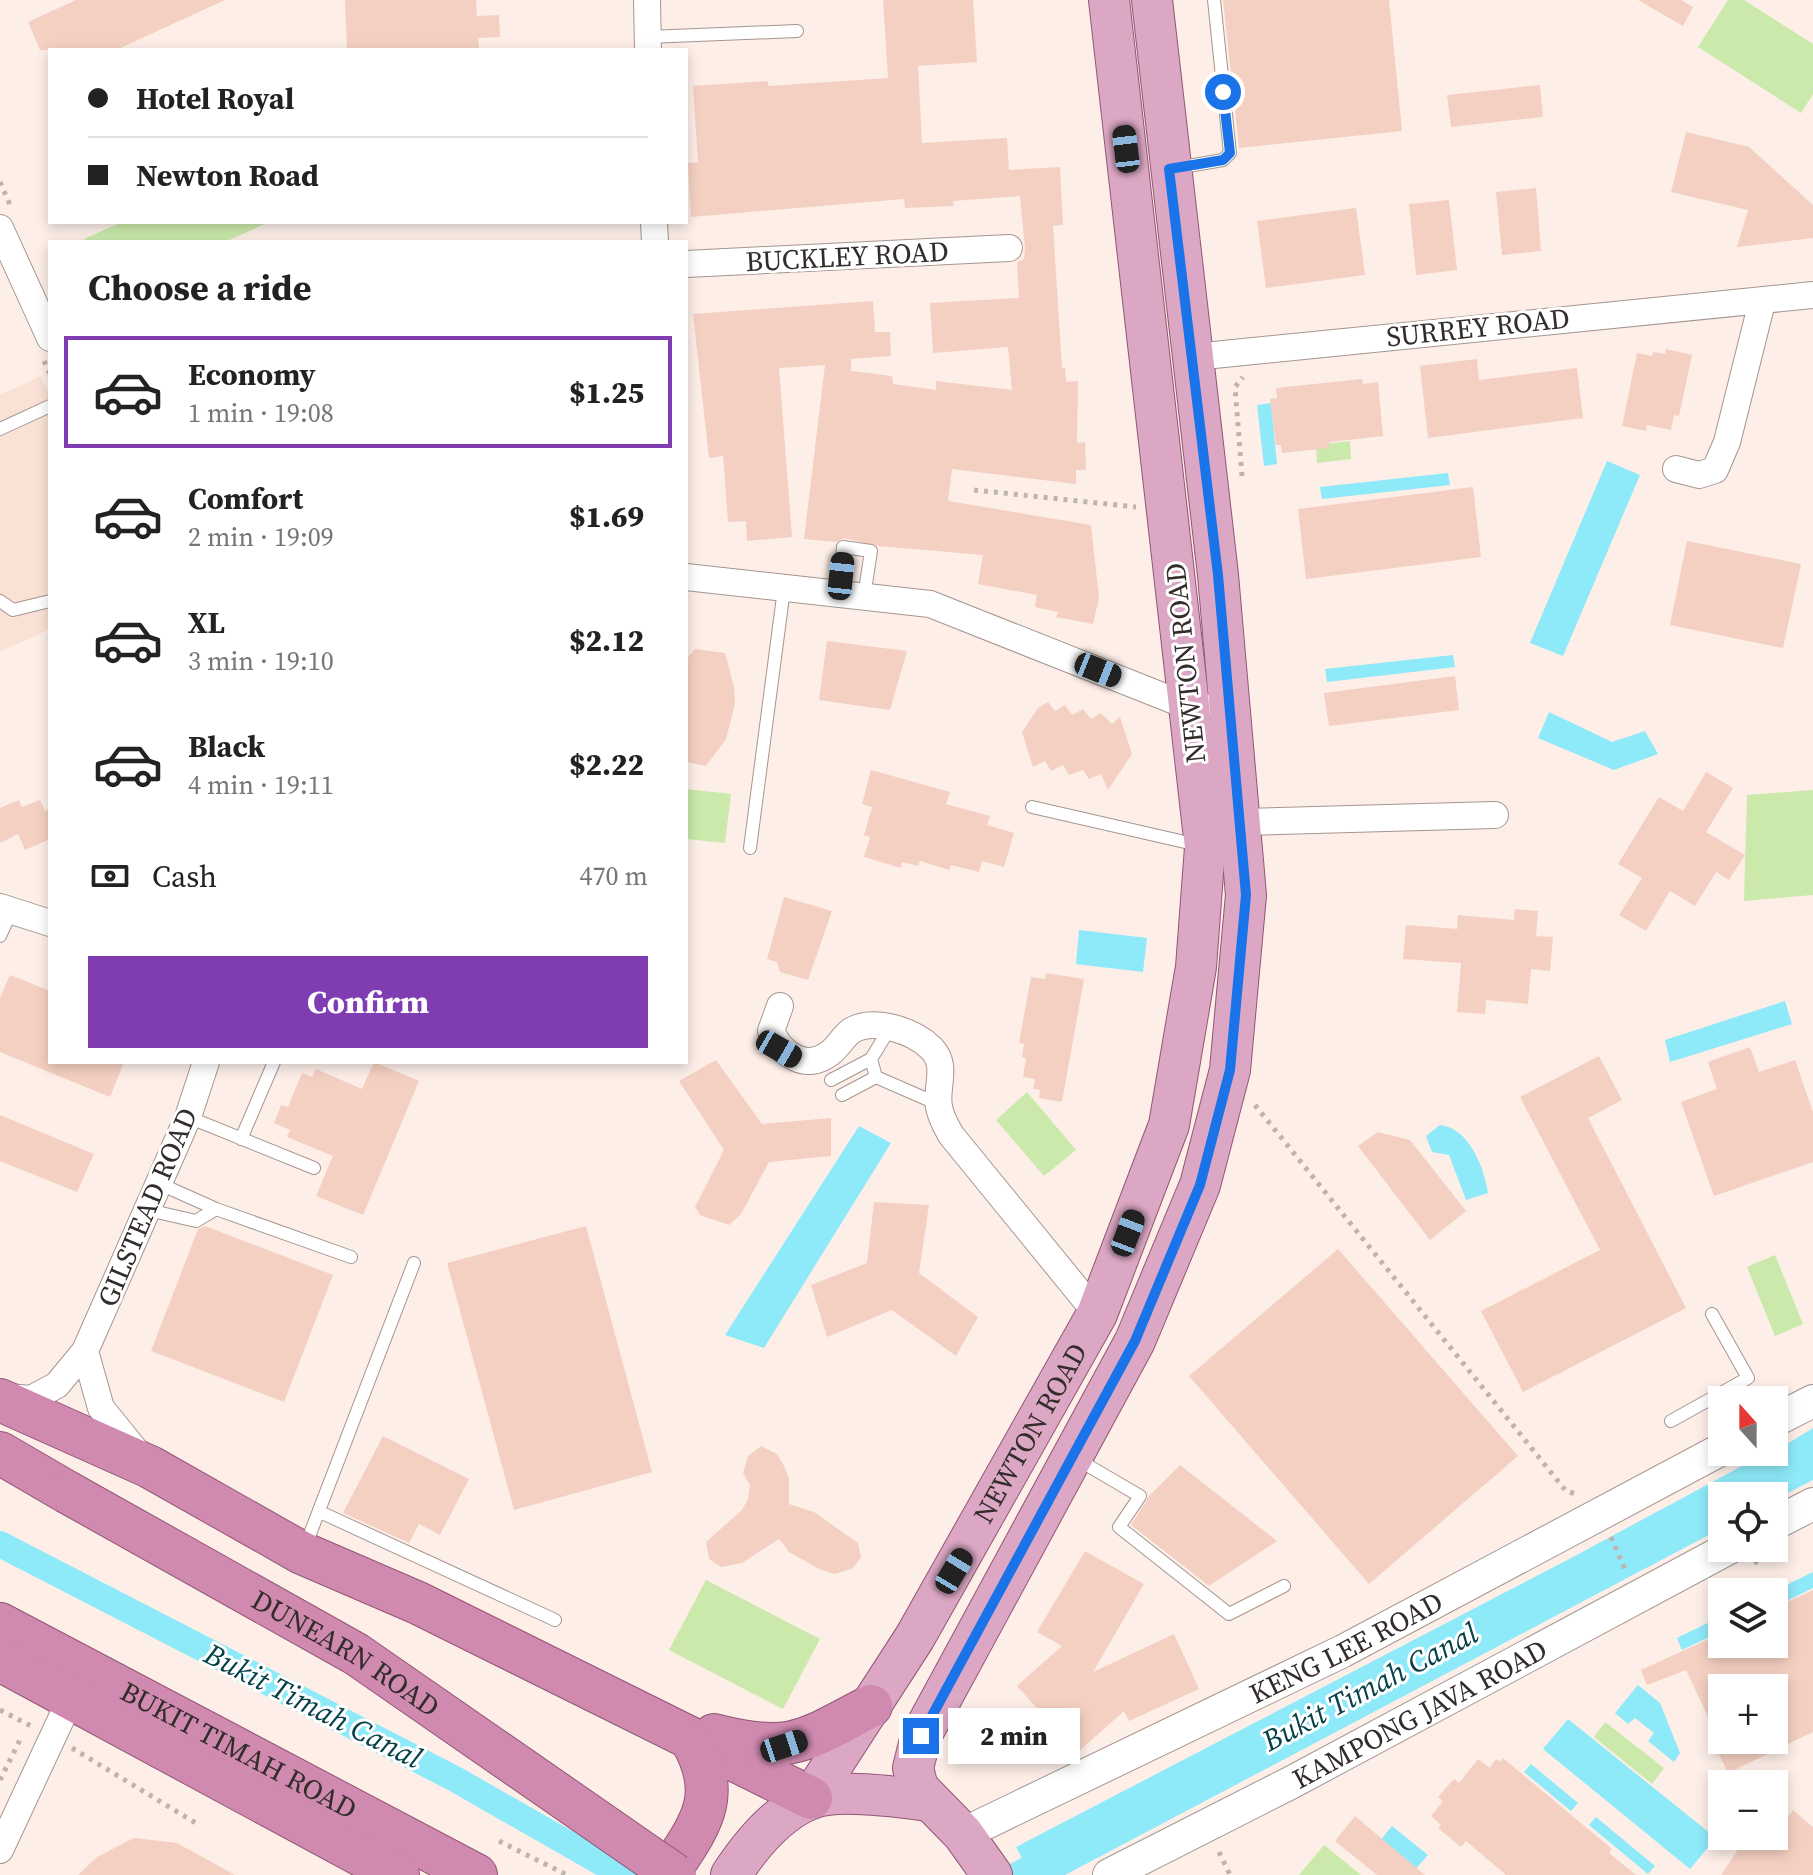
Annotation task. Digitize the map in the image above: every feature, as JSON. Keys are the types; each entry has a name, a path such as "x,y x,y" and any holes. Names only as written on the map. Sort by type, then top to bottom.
{"highway":[{"path":"0,1398 150,1467 302,1553 432,1610 811,1798"},
{"name":"DUNEARN ROAD","path":"0,1453 356,1654 675,1875"},
{"name":"BUKIT TIMAH ROAD","path":"0,1624 476,1875"},
{"path":"0,1660 398,1875"},
{"path":"685,1738 699,1731 752,1745 784,1746 813,1737 871,1706"},
{"path":"667,1875 696,1831 710,1789 704,1763 685,1738"}],"main road":[{"name":"NEWTON ROAD","path":"811,1798 973,1539 1097,1314 1169,1125 1196,967 1205,847 1109,0"},
{"name":"NEWTON ROAD","path":"928,1801 918,1788 913,1768 921,1736 1135,1341 1204,1171 1231,1063 1246,895 1241,822 1218,575 1152,0"},
{"path":"1175,577 1184,591 1192,595 1206,593 1218,575"},
{"path":"736,1867 772,1825 811,1798 883,1795 928,1801 979,1856"}],"street":[{"path":"647,0 648,44"},
{"path":"0,228 48,334"},
{"name":"BUCKLEY ROAD","path":"688,264 1009,248"},
{"name":"SURREY ROAD","path":"1194,357 1598,314 1762,302 1813,295"},
{"path":"1676,469 1699,475 1715,470 1727,442 1762,302"},
{"path":"688,577 930,604 1190,707 1230,705"},
{"path":"1241,822 1495,815"},
{"path":"5,909 48,922"},
{"path":"780,1006 771,1031 779,1049 794,1057 815,1060 828,1055 851,1031 868,1025 890,1028"},
{"name":"NEWTON ROAD","path":"890,1028 931,1048 941,1067 938,1104 951,1135 1097,1314"},
{"name":"GILSTEAD ROAD","path":"0,1398 31,1399 57,1385 85,1351 160,1184 188,1117 205,1064"},
{"path":"85,1351 101,1408 150,1467"},
{"path":"1788,1414 1813,1401"},
{"name":"KENG LEE ROAD","path":"979,1856 1343,1651 1708,1456"},
{"path":"1788,1517 1813,1504"},
{"name":"KAMPONG JAVA ROAD","path":"1109,1875 1294,1781 1708,1559"},
{"path":"0,1850 70,1700"}],"lane":[{"path":"1169,169 1223,160 1230,153 1214,0"},
{"path":"648,44 797,31"},
{"path":"0,429 48,407"},
{"path":"838,594 843,547 871,551 864,597"},
{"path":"750,848 784,589"},
{"path":"0,601 13,610 48,601"},
{"path":"1032,807 1205,847"},
{"path":"0,936 5,909"},
{"path":"831,1080 871,1059 890,1028"},
{"path":"871,1059 876,1077"},
{"path":"241,1139 273,1064"},
{"path":"876,1077 938,1104"},
{"path":"842,1095 876,1077"},
{"path":"188,1117 314,1168"},
{"path":"160,1184 216,1209 351,1257"},
{"path":"148,1210 196,1221 216,1209"},
{"path":"302,1553 414,1263"},
{"path":"1712,1314 1748,1378 1738,1386"},
{"path":"1671,1421 1708,1405"},
{"path":"1073,1457 1140,1496 1119,1527 1229,1614 1284,1586"},
{"path":"320,1512 555,1620"}],"path":[{"path":"974,490 1118,506"},
{"path":"1251,1101 1566,1491 1584,1498 1601,1512 1636,1596"},
{"path":"0,1710 53,1737 199,1825"},
{"path":"0,1780 28,1724"},
{"path":"499,1841 567,1875"}],"shaded area":[{"path":"41,376 48,392 48,630 0,652 0,395"}],"green space":[{"path":"1728,0 1744,0 1813,44 1813,94 1801,113 1698,47"},
{"path":"118,224 265,224 229,240 84,239"},
{"path":"1350,441 1351,459 1317,463 1316,445"},
{"path":"688,789 731,794 725,843 688,839"},
{"path":"1813,790 1813,895 1744,901 1747,795"},
{"path":"1027,1092 1076,1150 1044,1176 996,1120"},
{"path":"1775,1255 1803,1324 1775,1336 1747,1267"},
{"path":"706,1580 820,1639 783,1709 669,1650"},
{"path":"1605,1722 1664,1768 1652,1784 1594,1737"},
{"path":"1324,1845 1361,1875 1299,1875"}],"water":[{"path":"1271,403 1277,464 1264,466 1257,405"},
{"path":"1607,461 1640,475 1563,656 1530,643"},
{"path":"1448,473 1450,485 1322,499 1320,487"},
{"path":"1453,655 1455,667 1327,682 1325,669"},
{"path":"1549,712 1612,742 1645,731 1658,754 1614,770 1538,738"},
{"path":"1079,930 1147,938 1143,972 1076,964"},
{"path":"1785,1001 1792,1024 1670,1062 1665,1040"},
{"path":"1440,1125 1459,1133 1467,1141 1479,1161 1488,1193 1466,1200 1449,1155 1432,1152 1426,1136"},
{"path":"859,1126 891,1143 764,1348 725,1335"},
{"path":"1813,1428 1813,1480 1788,1493 1788,1482 1712,1482 1742,1466 1788,1466 1788,1443"},
{"path":"1708,1484 1708,1535 1065,1875 1031,1875 1016,1847"},
{"path":"1813,1572 1813,1588 1788,1600 1788,1584"},
{"path":"1708,1623 1708,1638 1682,1650 1677,1638"},
{"path":"1638,1685 1660,1703 1680,1753 1674,1762 1648,1741 1654,1733 1635,1718 1628,1724 1615,1713"},
{"path":"1568,1719 1708,1832 1708,1848 1690,1869 1543,1749"},
{"path":"1531,1764 1578,1803 1571,1811 1524,1772"},
{"path":"1596,1817 1655,1866 1648,1874 1589,1825"},
{"path":"1392,1826 1428,1855 1413,1872 1378,1843"}],"building":[{"path":"76,0 225,0 120,48 40,50 28,22"},
{"path":"345,0 476,0 477,16 499,15 500,37 478,38 479,48 347,48"},
{"path":"883,0 973,0 977,62 918,66 922,143 1007,138 1009,170 1060,167 1063,225 1053,226 1062,368 1065,368 1066,382 1078,381 1077,443 1085,442 1086,470 1076,470 1076,484 952,469 948,501 1091,525 1099,598 1093,624 1056,617 1058,612 1035,607 1037,595 978,584 983,555 878,546 844,538 836,542 804,539 825,365 779,368 792,537 747,541 746,521 728,522 723,456 709,458 693,314 873,301 875,332 890,332 891,356 851,359 851,371 892,376 893,384 936,390 936,381 1012,390 1008,347 933,353 930,303 1019,298 1017,262 1024,259 1025,248 1020,196 953,201 954,206 905,208 904,199 691,217 688,163 698,162 693,86 768,81 768,86 888,78"},
{"path":"1223,0 1389,0 1402,131 1239,148"},
{"path":"1638,0 1681,0 1693,7 1683,26"},
{"path":"1540,85 1543,117 1451,127 1447,95"},
{"path":"1686,132 1749,147 1813,205 1813,238 1737,247 1748,210 1671,192"},
{"path":"1536,188 1541,251 1502,255 1496,192"},
{"path":"1449,200 1457,270 1416,275 1409,204"},
{"path":"1356,208 1365,275 1266,288 1257,221"},
{"path":"1666,349 1692,355 1679,416 1674,415 1671,430 1647,425 1646,431 1622,426 1637,353 1652,356 1653,352 1665,354"},
{"path":"1477,359 1479,380 1577,368 1583,418 1428,438 1420,366"},
{"path":"1362,379 1363,384 1378,382 1383,436 1329,442 1329,448 1282,453 1281,445 1276,445 1270,399 1277,398 1276,388"},
{"path":"1473,487 1481,557 1306,579 1298,509"},
{"path":"1687,541 1801,564 1783,648 1670,625"},
{"path":"827,641 907,651 890,710 819,700"},
{"path":"695,649 725,653 734,687 735,704 726,739 706,766 688,762 688,658"},
{"path":"1455,676 1459,710 1329,726 1324,693"},
{"path":"1048,702 1055,711 1065,705 1072,715 1083,709 1091,719 1101,713 1112,724 1120,717 1132,754 1108,790 1101,774 1089,779 1083,770 1069,775 1063,765 1051,771 1045,761 1033,767 1022,732 1038,708"},
{"path":"871,770 950,792 946,804 990,816 987,825 1014,833 1004,867 982,861 979,872 951,865 949,870 920,861 918,866 902,862 901,868 864,857 870,837 864,835 872,807 862,804"},
{"path":"1706,772 1733,788 1706,832 1745,855 1729,880 1716,872 1695,906 1670,891 1646,931 1619,915 1642,878 1618,864 1659,797 1683,811"},
{"path":"19,800 22,807 40,800 45,811 48,810 48,840 25,850 18,834 0,843 0,808"},
{"path":"784,897 832,911 808,980 780,972 777,962 767,959"},
{"path":"1515,909 1538,911 1536,936 1553,937 1550,971 1531,969 1528,1004 1486,1000 1485,1014 1457,1012 1461,963 1403,959 1406,925 1457,929 1458,915 1514,920"},
{"path":"1046,973 1084,979 1062,1102 1039,1098 1040,1090 1033,1089 1035,1079 1023,1077 1026,1058 1022,1057 1024,1044 1019,1043 1031,977 1045,979"},
{"path":"10,975 48,990 48,1064 123,1064 110,1097 0,1052 0,998"},
{"path":"1750,1047 1759,1072 1795,1060 1813,1112 1813,1162 1714,1196 1681,1102 1717,1089 1708,1062"},
{"path":"1599,1056 1622,1100 1588,1118 1686,1308 1523,1392 1481,1311 1600,1250 1520,1097"},
{"path":"716,1060 762,1124 831,1118 831,1156 769,1162 741,1214 729,1225 700,1215 695,1207 724,1150 679,1081"},
{"path":"373,1064 419,1081 363,1215 316,1196 333,1156 287,1137 290,1130 274,1123 281,1105 288,1107 302,1073 312,1077 316,1069 362,1089"},
{"path":"0,1115 94,1154 77,1192 0,1161"},
{"path":"1378,1132 1410,1140 1466,1211 1430,1240 1358,1146"},
{"path":"874,1202 929,1205 919,1273 978,1317 956,1356 892,1310 827,1337 811,1285 867,1263"},
{"path":"205,1226 333,1275 284,1402 151,1351 198,1229"},
{"path":"586,1226 652,1472 514,1510 447,1263"},
{"path":"1338,1249 1518,1456 1369,1584 1189,1376"},
{"path":"383,1436 469,1479 440,1535 419,1524 409,1543 343,1513"},
{"path":"761,1446 777,1454 784,1466 789,1479 789,1504 814,1512 858,1543 861,1557 853,1568 835,1574 819,1569 789,1552 779,1539 742,1563 721,1567 709,1559 706,1542 742,1510 748,1499 750,1485 743,1473 748,1456"},
{"path":"1180,1465 1277,1541 1209,1586 1131,1525 1149,1496"},
{"path":"1085,1551 1144,1584 1093,1672 1174,1634 1199,1689 1129,1721 1124,1711 1077,1753 1017,1686 1062,1646 1037,1632"},
{"path":"1813,1590 1813,1732 1788,1744 1788,1674 1708,1674 1708,1717 1686,1670 1647,1685 1641,1670 1708,1639 1708,1658 1788,1658 1788,1602"},
{"path":"1719,1754 1767,1754 1734,1770 1727,1770"},
{"path":"1503,1758 1612,1849 1609,1853 1636,1875 1506,1875 1466,1841 1461,1847 1438,1828 1441,1825 1431,1816 1443,1801 1438,1797 1454,1779 1459,1783 1478,1759 1490,1768 1496,1759 1500,1762"},
{"path":"1793,1810 1813,1827 1813,1875 1721,1875 1738,1850 1788,1850 1788,1817"},
{"path":"1355,1816 1425,1875 1377,1875 1335,1841"},
{"path":"134,1838 177,1843 235,1875 78,1875 97,1857"}],"waterway":[{"name":"Bukit Timah Canal","path":"0,1544 455,1779 623,1875"},
{"name":"Bukit Timah Canal","path":"1017,1875 1060,1852"}],"route":[{"path":"921,1736 1135,1341 1200,1185 1230,1070 1246,895 1218,575 1169,169 1223,160 1230,153 1223,92"}]}
